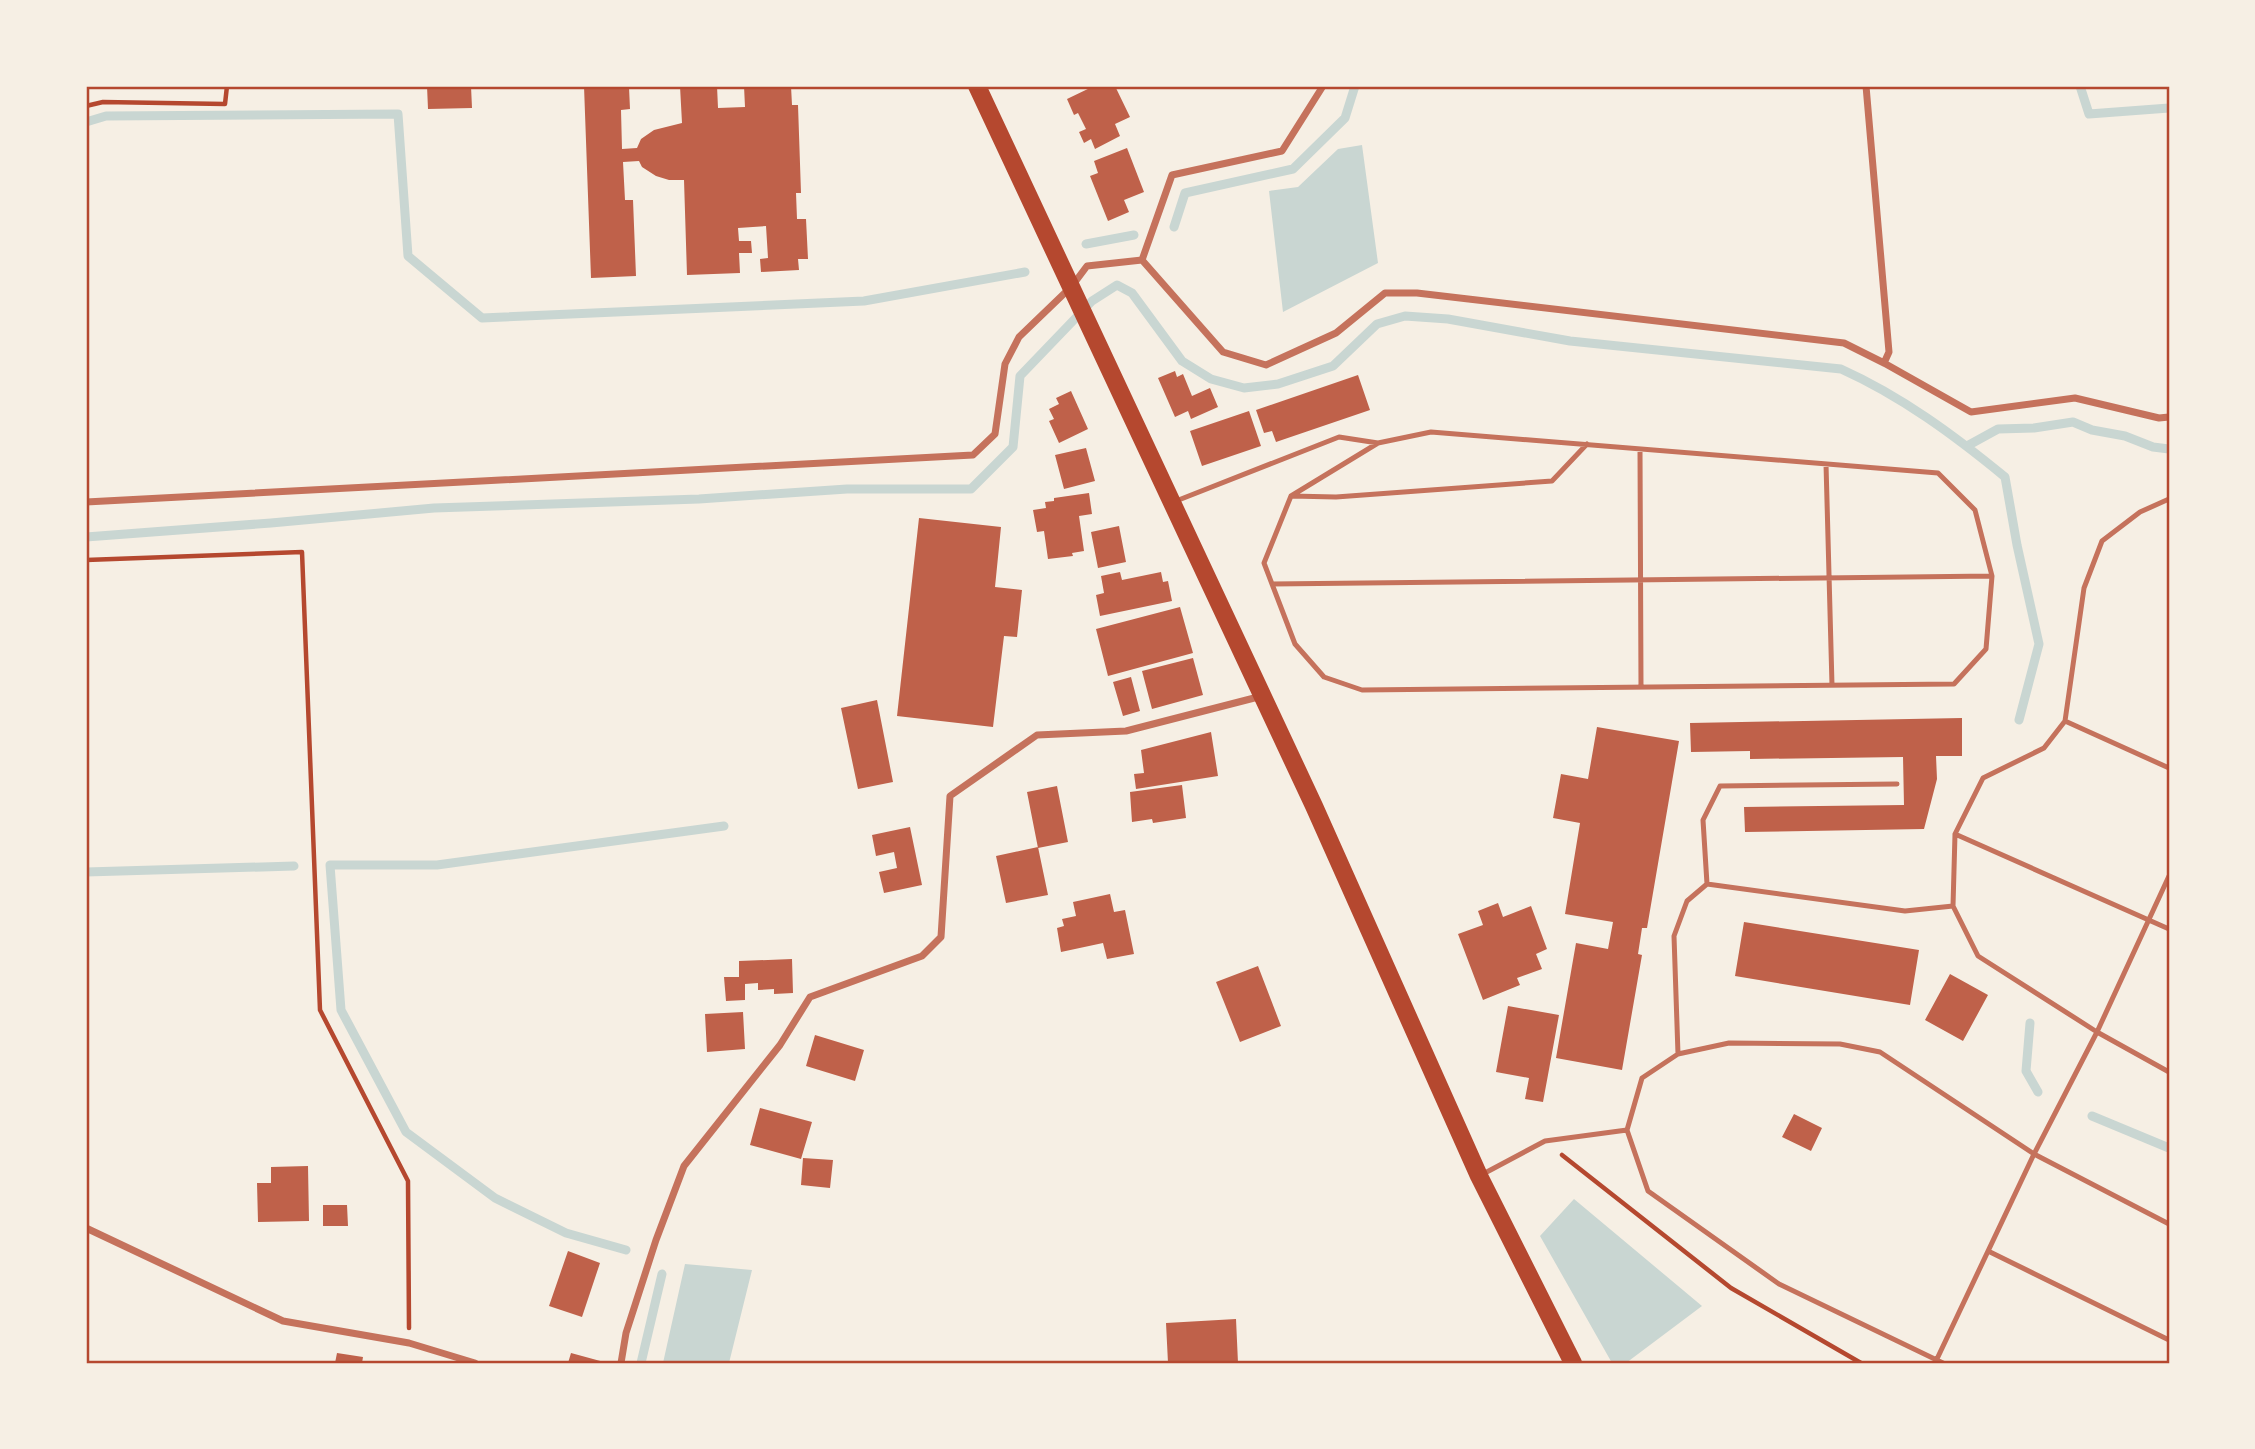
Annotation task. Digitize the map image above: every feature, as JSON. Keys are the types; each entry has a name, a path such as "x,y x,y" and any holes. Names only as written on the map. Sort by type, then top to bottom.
{"main road":[{"path":"977,86 1263,695 1479,1176 1573,1363"}],"street":[{"path":"1142,260 1172,175 1282,151 1323,86"},
{"path":"1866,86 1889,352 1884,363"},
{"path":"86,502 973,455 995,434 1005,364 1019,337 1072,286 1087,267 1142,260"},
{"path":"1142,260 1223,352 1266,365 1336,333 1385,293 1417,293 1844,343 1971,412 2076,398 2159,418 2169,417"},
{"path":"621,1363 630,1320 684,1166 780,1045 810,997 922,956 941,937 950,796 1037,735 1126,732 1263,695"},
{"path":"86,1228 283,1321 409,1343 475,1363"}],"lane":[{"path":"1431,432 1587,444 1938,473 1975,510 1993,576 1986,649 1954,684 1362,690 1324,677 1295,644 1264,563 1291,496 1378,443 1431,432"},
{"path":"1173,502 1339,437 1378,443"},
{"path":"1291,496 1336,497 1552,481 1587,444"},
{"path":"1640,449 1642,687"},
{"path":"1826,464 1832,685"},
{"path":"2169,499 2140,512 2102,541 2084,588 2065,721 2044,748 1983,778 1955,834 1953,906 1978,956 2097,1032 2169,1072"},
{"path":"1272,584 1993,576"},
{"path":"2065,721 2169,768"},
{"path":"1707,884 1703,820 1720,786 1897,784"},
{"path":"1955,834 2169,929"},
{"path":"2169,876 2097,1032 2034,1154 1988,1251 1940,1362 1779,1284 1648,1191 1627,1130 1642,1078 1678,1054 1729,1042 1840,1044 1881,1052 2034,1154 2169,1224"},
{"path":"1678,1054 1674,936 1687,901 1707,884 1905,911 1953,906"},
{"path":"1479,1176 1545,1141 1627,1130"},
{"path":"1988,1251 2169,1340"}],"path":[{"path":"86,106 103,102 225,104 227,86"},
{"path":"86,559 302,552 320,1010 408,1181 409,1343"},
{"path":"1545,1141 1731,1288 1861,1363"}],"shaded area":[{"path":"1362,145 1378,263 1283,312 1269,191 1298,187 1338,149"},
{"path":"1574,1199 1702,1306 1626,1363 1612,1363 1540,1236"},
{"path":"685,1264 752,1270 729,1363 663,1363"}],"building":[{"path":"427,86 471,86 472,108 428,109"},
{"path":"584,86 629,87 630,109 621,110 622,149 637,148 641,139 654,130 682,123 680,86 717,86 718,108 745,107 744,86 791,86 792,105 798,105 801,193 796,193 797,219 806,219 808,259 798,259 799,270 761,272 760,259 768,258 766,226 738,228 739,241 751,241 752,253 739,253 740,273 687,275 684,180 669,180 656,176 642,167 639,161 623,162 625,200 633,200 636,276 591,278"},
{"path":"1094,86 1115,86 1130,117 1115,124 1120,136 1095,149 1091,139 1084,143 1079,132 1086,129 1078,113 1074,115 1067,99"},
{"path":"1127,148 1144,192 1124,200 1129,212 1108,221 1090,176 1098,173 1094,161"},
{"path":"1175,371 1177,377 1183,374 1192,396 1210,388 1218,407 1191,419 1188,411 1175,417 1158,378"},
{"path":"1358,375 1370,410 1276,442 1272,431 1264,433 1256,410"},
{"path":"1071,391 1088,429 1059,443 1049,421 1054,419 1049,409 1059,404 1056,398"},
{"path":"1249,411 1261,446 1202,466 1190,431"},
{"path":"1086,448 1095,481 1064,489 1055,455"},
{"path":"1089,493 1092,514 1079,516 1084,551 1072,553 1073,556 1048,559 1044,531 1037,532 1033,510 1046,508 1045,502 1054,501 1054,498"},
{"path":"919,518 1001,527 995,587 1022,590 1017,637 1004,636 993,727 897,716"},
{"path":"1119,526 1126,562 1098,568 1091,532"},
{"path":"1120,572 1122,580 1161,572 1163,582 1168,581 1172,601 1100,616 1096,595 1104,593 1101,576"},
{"path":"1180,607 1193,653 1108,676 1096,629"},
{"path":"1193,658 1203,695 1152,709 1142,671"},
{"path":"1131,677 1140,711 1123,716 1113,682"},
{"path":"877,700 893,782 858,789 841,708"},
{"path":"1962,718 1962,756 1936,756 1937,779 1924,829 1745,832 1744,807 1904,805 1903,757 1750,759 1750,751 1691,752 1690,723"},
{"path":"1597,727 1679,741 1647,928 1642,928 1638,954 1642,955 1622,1070 1556,1058 1576,943 1608,949 1613,922 1565,914 1580,823 1553,818 1561,774 1588,779"},
{"path":"1211,732 1218,776 1136,789 1134,774 1144,773 1141,750"},
{"path":"1182,785 1186,818 1153,823 1152,819 1132,822 1130,792"},
{"path":"1057,786 1068,842 1038,848 1027,792"},
{"path":"910,827 922,885 884,893 879,872 897,868 894,852 876,856 872,835"},
{"path":"1038,847 1048,895 1006,903 996,856"},
{"path":"1110,894 1114,912 1125,910 1134,954 1107,959 1103,943 1061,952 1057,928 1064,926 1062,919 1076,916 1073,902"},
{"path":"1498,903 1503,917 1531,906 1547,949 1536,954 1542,969 1517,978 1520,985 1483,1000 1458,934 1483,925 1478,911"},
{"path":"1744,922 1919,950 1910,1005 1735,976"},
{"path":"792,959 793,993 774,994 774,989 758,990 758,983 745,984 745,1000 726,1001 724,977 739,977 739,961"},
{"path":"1258,966 1281,1026 1240,1042 1216,982"},
{"path":"1950,974 1988,995 1963,1041 1925,1020"},
{"path":"1508,1006 1559,1015 1543,1102 1525,1099 1529,1078 1496,1072"},
{"path":"743,1012 745,1049 707,1052 705,1014"},
{"path":"815,1035 864,1050 855,1081 806,1066"},
{"path":"760,1108 812,1122 801,1159 750,1145"},
{"path":"1794,1114 1822,1128 1811,1151 1782,1137"},
{"path":"803,1158 833,1160 830,1188 801,1185"},
{"path":"308,1166 309,1221 258,1222 257,1183 271,1183 271,1167"},
{"path":"323,1205 347,1205 348,1226 323,1226"},
{"path":"568,1251 600,1263 582,1317 549,1306"},
{"path":"1236,1319 1238,1363 1168,1363 1166,1323"},
{"path":"337,1353 363,1357 362,1363 335,1363"},
{"path":"571,1353 604,1362 604,1363 568,1363"}],"waterway":[{"path":"1174,227 1185,193 1293,169 1345,118 1355,86"},
{"path":"2080,86 2089,114 2169,108"},
{"path":"86,122 106,116 398,114 408,256 482,318 864,301 1025,272"},
{"path":"1086,244 1134,235"},
{"path":"86,537 434,508 699,499 847,489 971,489 1013,447 1020,376 1092,301 1117,285 1132,293 1182,361 1211,379 1244,388 1278,384 1333,366 1377,324 1405,316 1448,319 1570,341 1841,369 1885,391 1926,417 2005,477 2039,644 2019,720"},
{"path":"1967,446 1998,429 2034,428 2073,422 2092,430 2169,449"},
{"path":"626,1250 566,1233 495,1198 406,1132 341,1010 330,865 437,865 724,826"},
{"path":"86,872 294,866"},
{"path":"2030,1023 2026,1071 2038,1092"},
{"path":"2092,1116 2169,1148"},
{"path":"641,1363 662,1274"}]}
